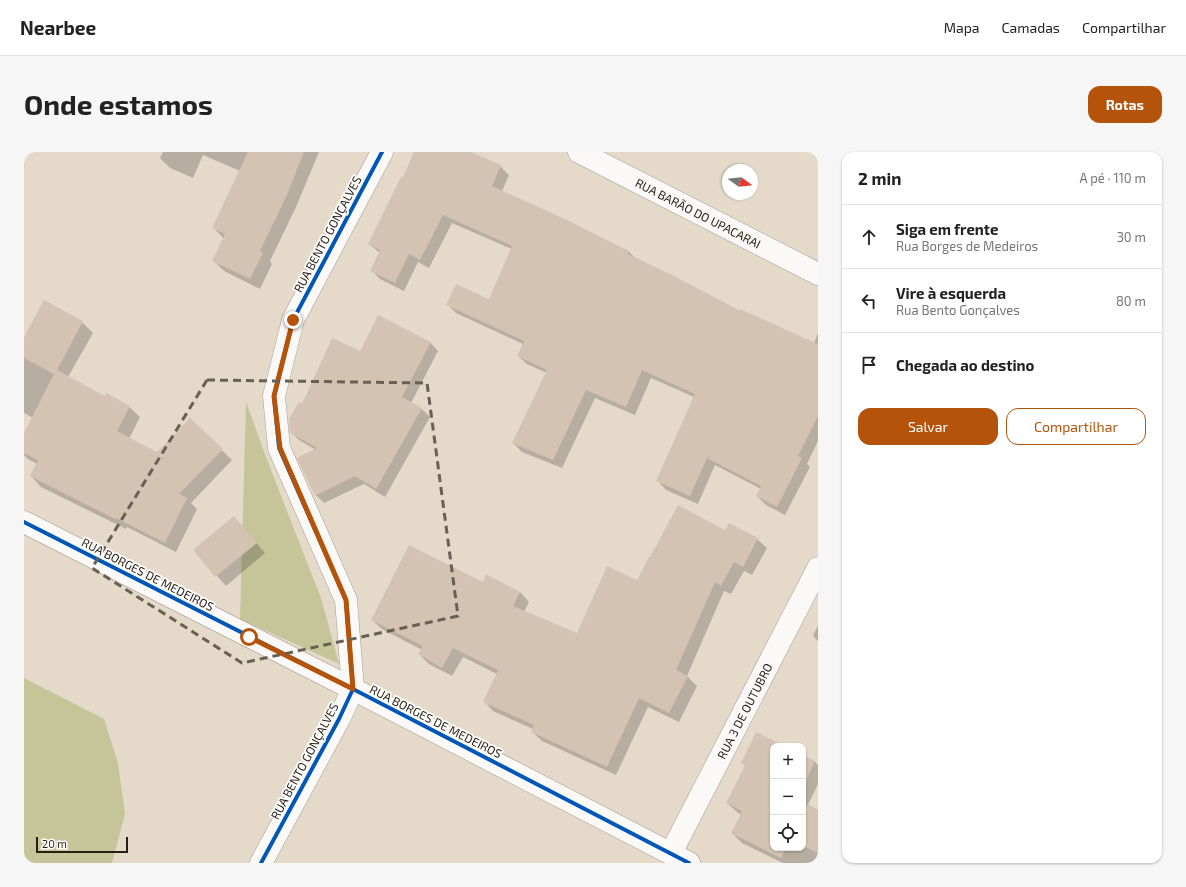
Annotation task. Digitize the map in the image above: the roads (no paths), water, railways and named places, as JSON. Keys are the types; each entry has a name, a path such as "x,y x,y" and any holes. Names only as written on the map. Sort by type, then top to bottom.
{"street":[{"name":"RUA BENTO GONÇALVES","path":"261,863 339,719 353,689 346,600 280,448 274,396 293,320 382,152"},
{"name":"RUA BARÃO DO UPACARAI","path":"579,152 818,274"},
{"name":"RUA BORGES DE MEDEIROS","path":"24,522 353,689 680,858"},
{"name":"RUA 3 DE OUTUBRO","path":"680,858 818,568"}]}
